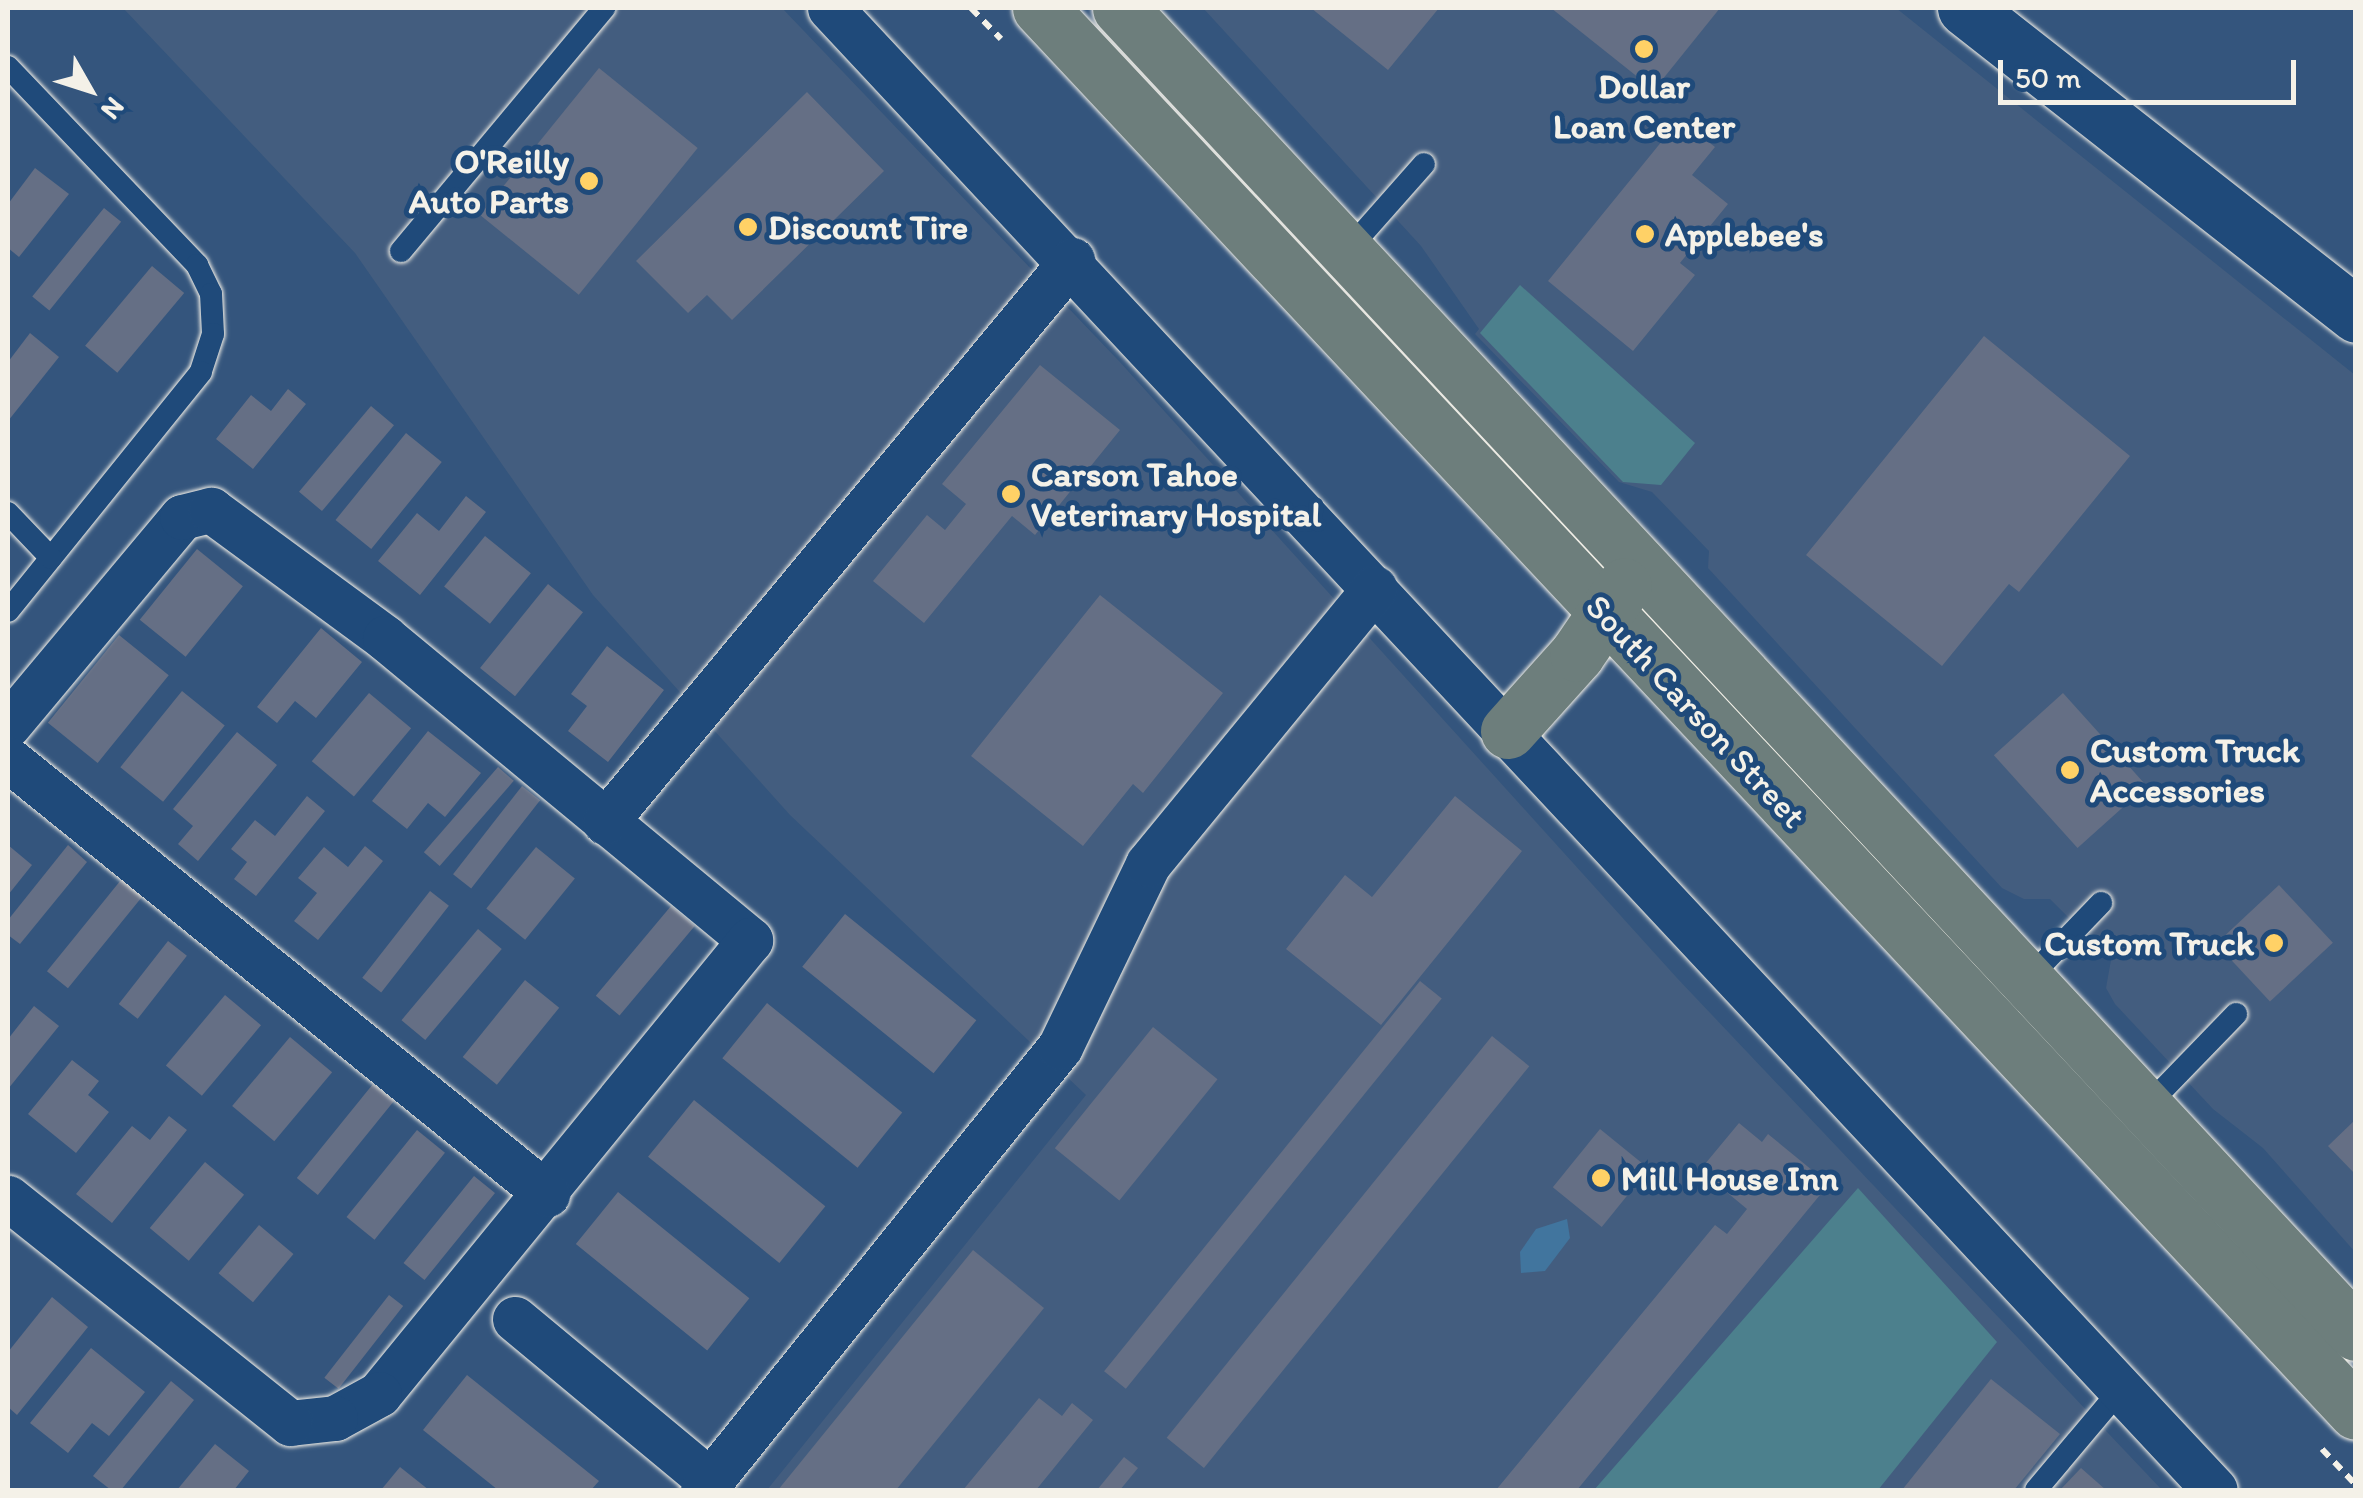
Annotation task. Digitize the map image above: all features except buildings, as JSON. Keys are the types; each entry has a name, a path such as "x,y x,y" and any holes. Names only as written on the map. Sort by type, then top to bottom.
{"main road":[{"name":"South Carson Street","path":"1040,8 2356,1412"},
{"name":"South Carson Street","path":"1121,8 1343,255 2356,1333"},
{"path":"1508,730 1605,615 1636,567"}],"street":[{"path":"830,8 1072,260 2216,1490"},
{"path":"1965,8 2356,315"},
{"path":"606,822 1072,260"},
{"path":"8,725 182,517 211,510 384,638 750,940 547,1194 379,1394 335,1418 290,1424 8,1198"},
{"path":"515,1319 707,1486 1060,1047 1148,864 1375,588"},
{"path":"8,759 547,1194"}],"lane":[{"path":"401,251 604,8"},
{"path":"8,67 197,265 211,294 213,334 201,372 8,612"},
{"path":"1343,255 1424,164"},
{"path":"8,513 51,558"},
{"path":"2025,981 2101,903"},
{"path":"2144,1108 2236,1014"},
{"path":"2036,1490 2121,1389"}],"shaded area":[{"path":"123,8 782,8 1119,361 1677,978 2162,1490 767,1490 1086,1095 790,815 593,595 355,253"},
{"path":"1203,8 1896,8 2355,375 2355,1252 2263,1148 2213,1109 2115,1004 2106,988 2111,960 2050,899 2024,899 2002,888 1708,568 1709,551 1652,492 1619,482 1475,334 1479,329 1421,246"},
{"path":"1567,1219 1570,1238 1545,1271 1521,1273 1520,1252 1536,1229"}],"green space":[{"path":"1520,285 1695,443 1661,485 1623,482 1480,333"},
{"path":"1858,1188 1997,1342 1878,1490 1594,1490"}],"place":[{"name":"Dollar Loan Center","path":"1644,49"},
{"name":"O'Reilly Auto Parts","path":"589,181"},
{"name":"Discount Tire","path":"748,227"},
{"name":"Applebee's","path":"1645,234"},
{"name":"Carson Tahoe Veterinary Hospital","path":"1011,494"},
{"name":"Custom Truck Accessories","path":"2070,770"},
{"name":"Custom Truck","path":"2274,943"},
{"name":"Mill House Inn","path":"1601,1178"}]}
